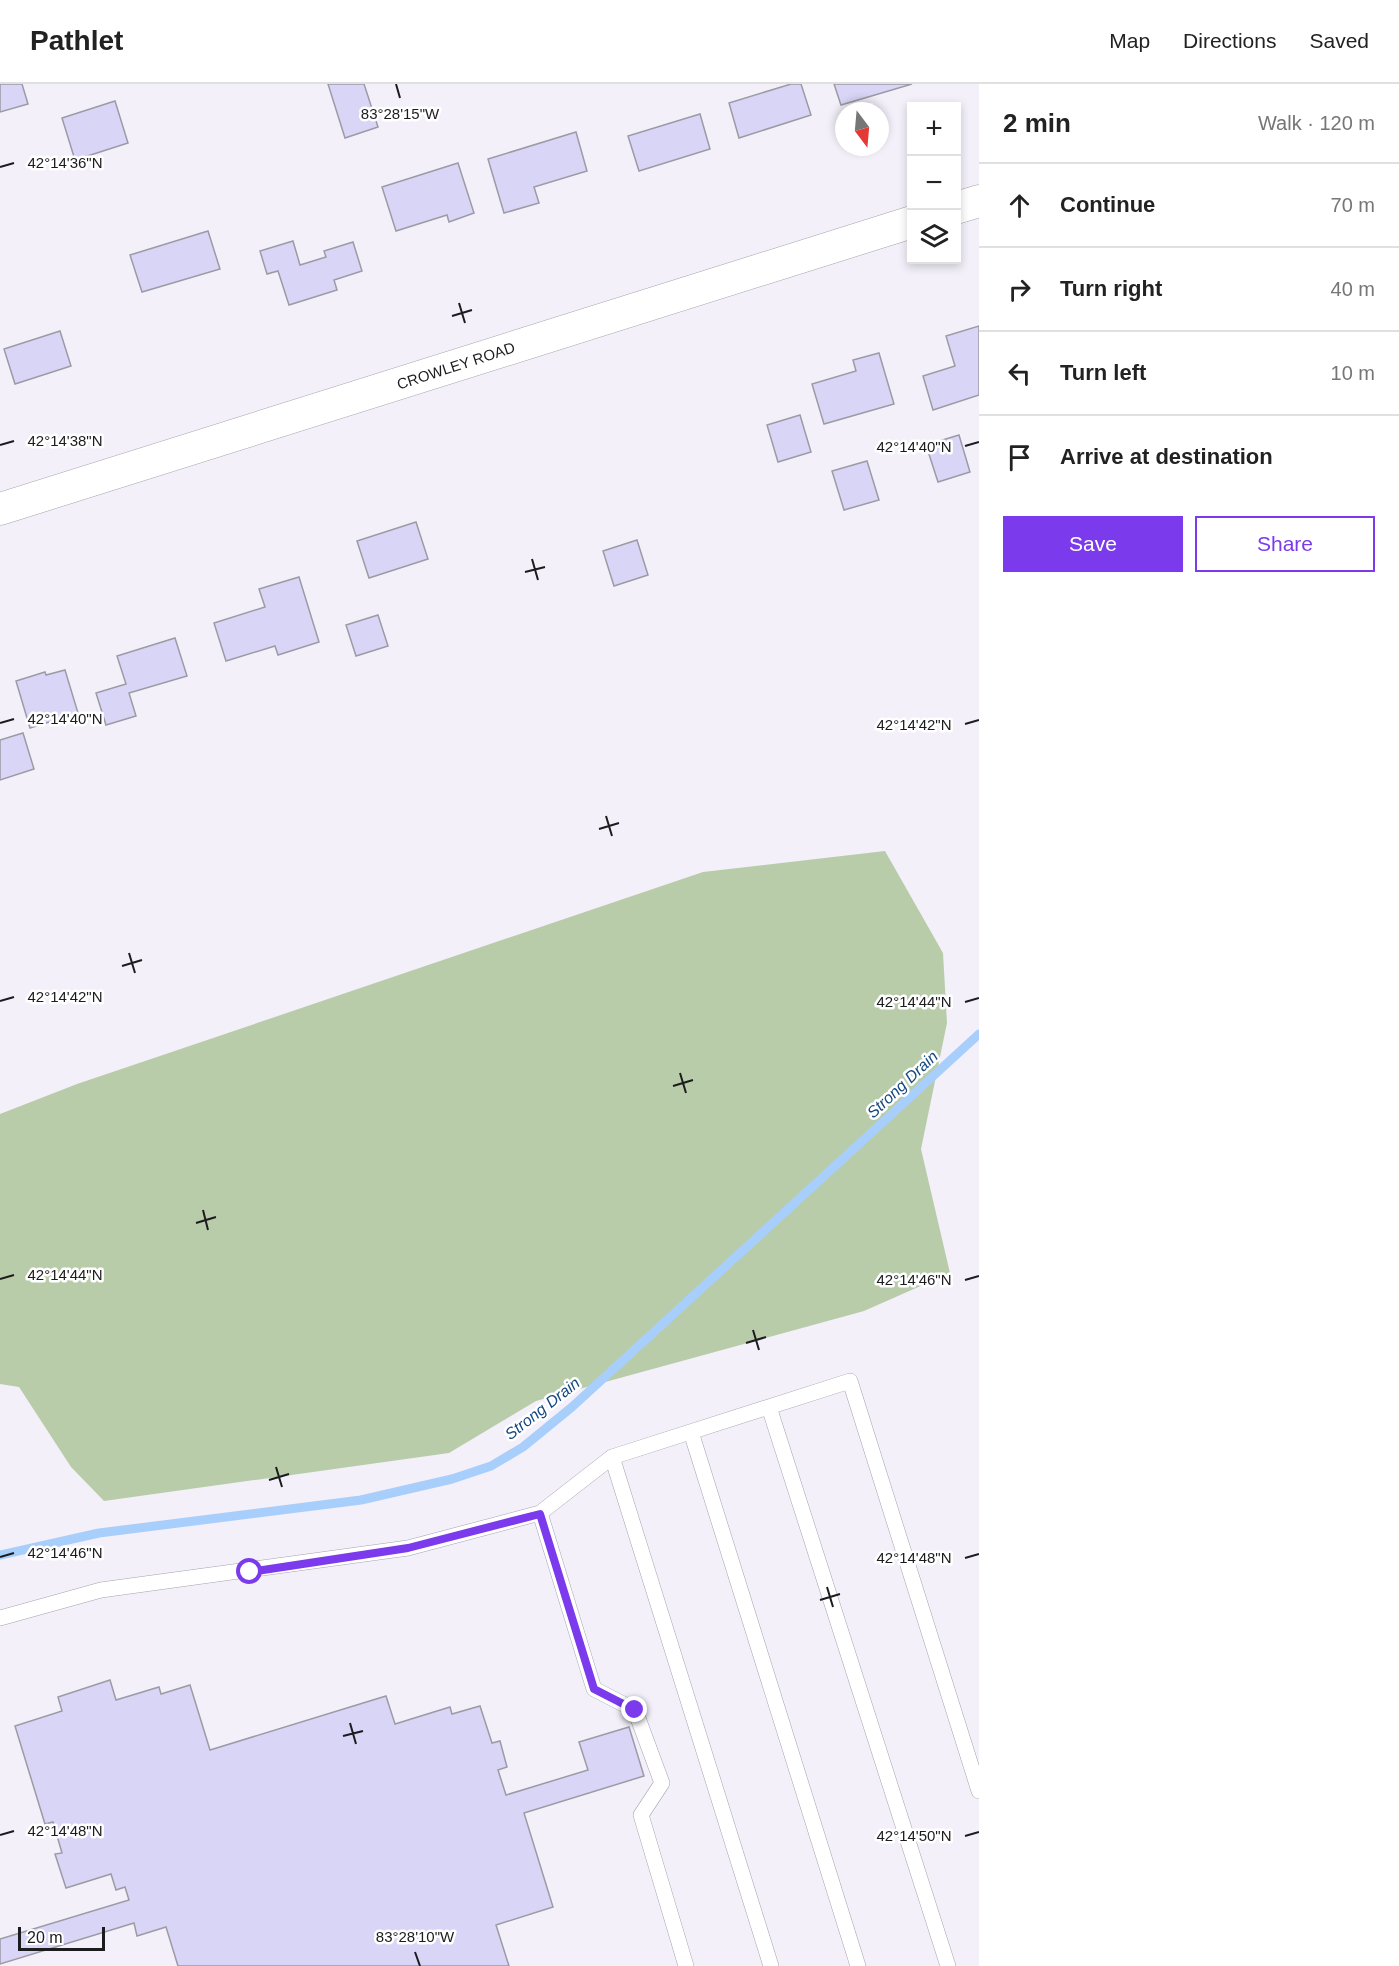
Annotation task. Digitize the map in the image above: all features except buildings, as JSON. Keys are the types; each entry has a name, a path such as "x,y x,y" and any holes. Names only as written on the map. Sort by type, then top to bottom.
{"street":[{"path":"961,207 979,201"},
{"name":"CROWLEY ROAD","path":"0,509 907,224"}],"lane":[{"path":"0,1618 100,1590 408,1548 540,1514 612,1457 850,1381 979,1791"},
{"path":"769,1407 948,1966"},
{"path":"691,1432 858,1966"},
{"path":"612,1457 771,1966"},
{"path":"540,1514 594,1689 635,1710 662,1782 641,1815 686,1966"}],"green space":[{"path":"885,851 943,953 947,1023 921,1149 950,1273 864,1311 536,1401 449,1453 104,1501 71,1467 19,1387 0,1384 0,1114 77,1084 703,872"}],"waterway":[{"name":"Strong Drain","path":"0,1555 99,1533 361,1500 452,1479 491,1466 523,1447 572,1407 979,1034"}],"route":[{"path":"250,1572 408,1548 540,1514 594,1689 635,1710"}]}
